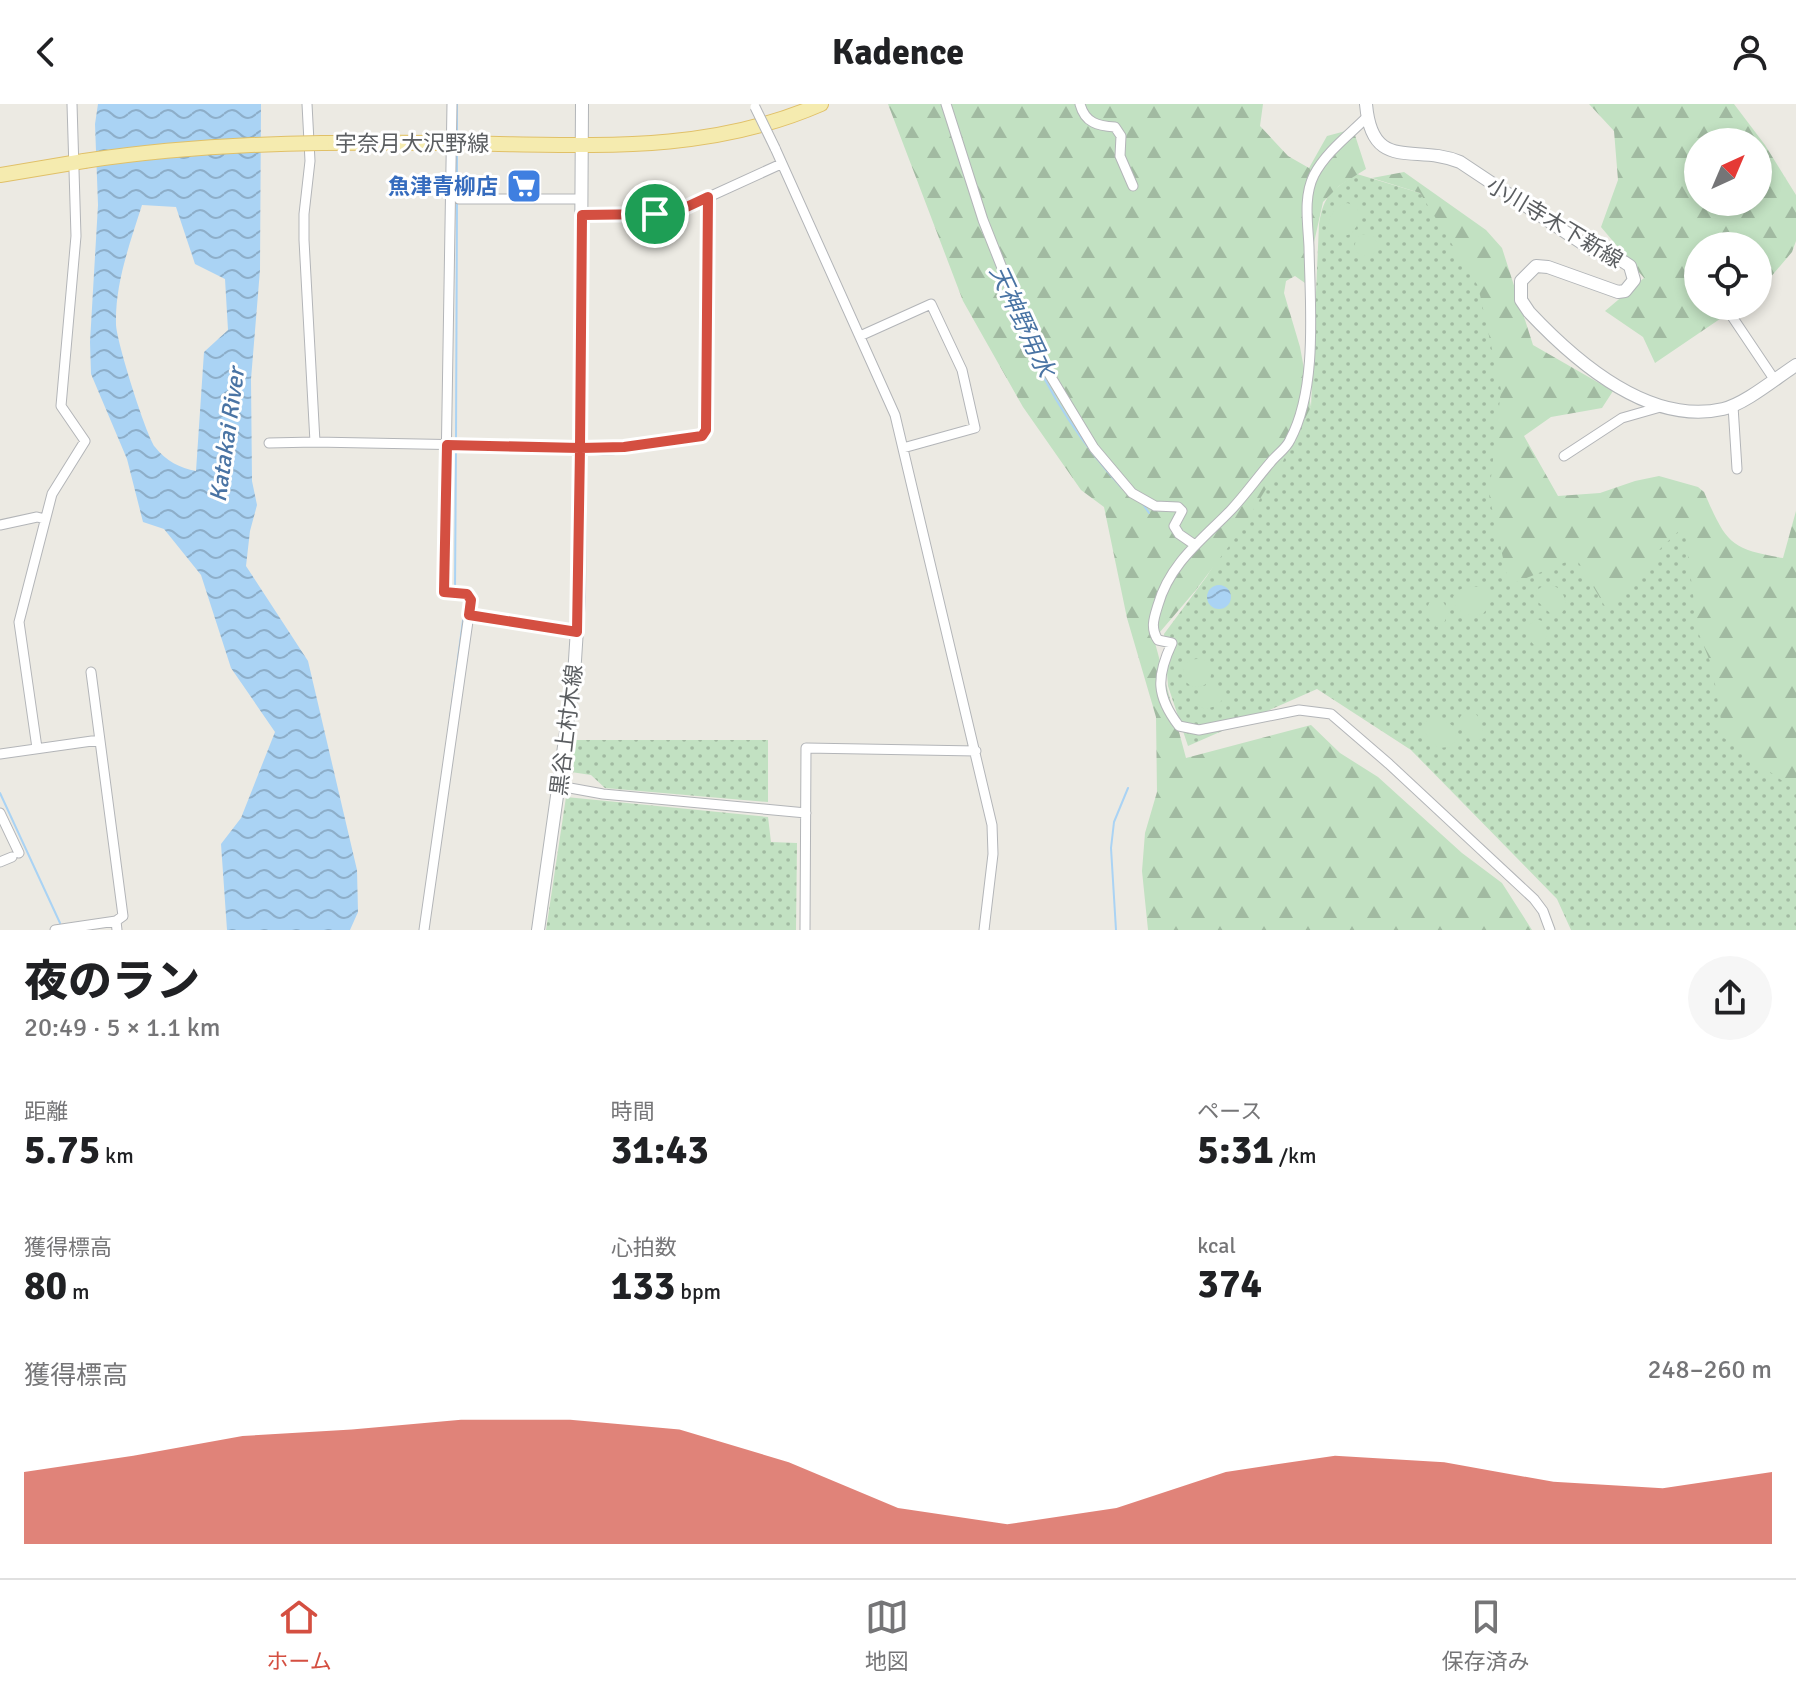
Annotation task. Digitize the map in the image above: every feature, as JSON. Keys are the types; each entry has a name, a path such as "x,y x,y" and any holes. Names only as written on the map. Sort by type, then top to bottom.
{"main road":[{"name":"黒谷上村木線","path":"538,930 577,632 582,104"},
{"name":"宇奈月大沢野線","path":"0,175 158,150 212,146 322,143 648,145 721,136 783,121 821,104"},
{"name":"小川寺木下新線","path":"1367,110 1373,138 1385,149 1397,154 1437,154 1460,162 1591,249 1630,266 1634,280 1631,287 1618,292 1548,267 1536,266 1521,281 1521,300 1542,326 1612,384 1644,401 1703,412 1733,406 1796,365"}],"street":[{"path":"37,748 19,622 52,494 85,441 61,406 76,236 79,161 72,104"},
{"path":"307,104 310,161 304,240 315,442"},
{"path":"424,930 471,600 467,594 444,592 452,104"},
{"path":"946,104 983,220 1027,331 1048,372 1110,469 1146,503 1178,507 1182,511 1174,526 1179,534 1195,545"},
{"path":"1080,104 1089,121 1099,126 1115,127 1121,136 1120,156 1133,186"},
{"path":"755,106 895,415 992,825 993,854 984,930"},
{"path":"1367,110 1324,158 1307,195 1308,366 1297,425 1289,443 1232,509 1176,565 1162,589 1153,619 1153,632 1158,640 1172,643 1165,659 1160,691 1166,708 1179,726 1199,730 1299,710 1331,714 1534,899 1543,911 1550,930"},
{"path":"582,215 678,211 781,164"},
{"path":"269,443 580,448 640,445 702,436 706,430 708,197"},
{"path":"459,199 582,199"},
{"path":"860,336 931,304 962,370 975,428 903,448"},
{"path":"1734,320 1774,379"},
{"path":"1564,456 1622,418 1664,406"},
{"path":"1733,406 1737,469"},
{"path":"0,525 37,517 45,519"},
{"path":"469,615 577,632"},
{"path":"55,930 116,925 123,916 91,672"},
{"path":"0,754 99,740"},
{"path":"805,930 806,748 976,751"},
{"path":"559,786 603,794 806,813"},
{"path":"0,813 15,855 0,862"}],"green space":[{"path":"888,104 1263,104 1260,126 1288,156 1309,168 1327,136 1353,129 1366,169 1339,186 1323,202 1305,283 1295,276 1286,281 1284,293 1300,347 1311,407 1282,463 1239,533 1154,639 1186,758 1311,725 1340,753 1378,777 1462,853 1502,883 1532,930 1148,930 1142,871 1145,833 1157,792 1156,717 1127,618 1104,507 1081,490 1023,407 963,301"},
{"path":"1589,104 1734,104 1752,128 1684,128 1684,216 1772,216 1772,156 1796,195 1796,241 1792,252 1772,276 1772,232 1684,232 1684,320 1718,320 1655,363 1643,337 1605,311 1644,278 1601,227 1618,180 1614,131"},
{"path":"1404,172 1486,230 1502,248 1533,345 1613,391 1602,408 1551,417 1524,436 1558,496 1600,493 1659,476 1698,487 1704,492 1724,532 1740,546 1783,558 1796,511 1796,791 1724,738 1712,666 1698,632 1684,526 1660,549 1635,585 1606,608 1576,558 1509,585 1489,495 1501,390 1478,286 1420,193 1372,178"},
{"path":"1357,174 1420,193 1497,300 1523,564 1689,507 1796,765 1796,930 1571,930 1557,899 1411,750 1317,689 1188,746 1168,686 1164,634 1207,576 1311,407 1319,224 1330,194"},
{"path":"1347,203 1354,205 1359,212 1359,223 1351,234 1337,238 1327,228 1328,223 1336,209"},
{"path":"1366,234 1374,237 1377,245 1374,253 1366,256 1358,253 1355,245 1358,237"},
{"path":"1545,584 1558,588 1565,598 1566,607 1560,615 1552,615 1537,601 1536,591"},
{"path":"1467,586 1479,587 1489,595 1489,606 1483,614 1465,615 1456,607 1453,597"},
{"path":"1435,598 1441,598 1449,612 1443,625 1437,627 1425,613"},
{"path":"1537,619 1542,621 1547,631 1545,645 1538,648 1531,641 1529,631 1530,624"},
{"path":"1197,659 1207,663 1211,673 1207,683 1197,687 1187,683 1183,673 1187,663"},
{"path":"1210,688 1222,692 1223,699 1217,706 1204,709 1196,703 1196,695"},
{"path":"1466,710 1475,713 1480,720 1483,737 1479,740 1470,740 1460,727 1460,717"},
{"path":"1431,717 1439,717 1453,726 1457,739 1450,747 1438,748 1425,733 1424,724"},
{"path":"575,740 768,740 768,802 605,788 591,775 571,772"},
{"path":"566,797 768,817 771,842 797,843 796,930 546,930"}],"water":[{"name":"Katakai River","path":"98,104 261,104 260,270 251,379 252,481 257,505 246,566 308,661 357,870 358,912 350,930 227,930 221,844 241,818 275,732 231,668 201,575 164,529 143,522 127,459 91,374 98,205 95,124","holes":["142,205 176,207 195,264 225,279 228,330 204,352 196,471 174,463 155,447 132,387 116,324 121,278"]},
{"path":"1214,585 1224,585 1231,592 1231,602 1224,609 1214,609 1207,602 1207,592"}],"waterway":[{"path":"457,104 457,137"},
{"path":"457,147 457,197"},
{"name":"天神野用水","path":"957,152 981,226"},
{"path":"456,441 457,203"},
{"name":"天神野用水","path":"992,254 1004,285"},
{"name":"天神野用水","path":"1026,339 1068,418 1122,488"},
{"path":"455,589 456,447"},
{"name":"天神野用水","path":"1143,504 1149,513"},
{"path":"450,719 466,598"},
{"name":"天神野用水","path":"1116,930 1111,848 1114,822 1128,788"},
{"path":"0,793 60,923"}],"place":[{"name":"魚津青柳店","path":"524,186"}],"route":[{"path":"655,214 582,215 580,448 447,445 444,592 467,594 471,600 469,615 577,632 580,448 624,447 702,436 706,430 708,197 678,211 655,214"}]}
